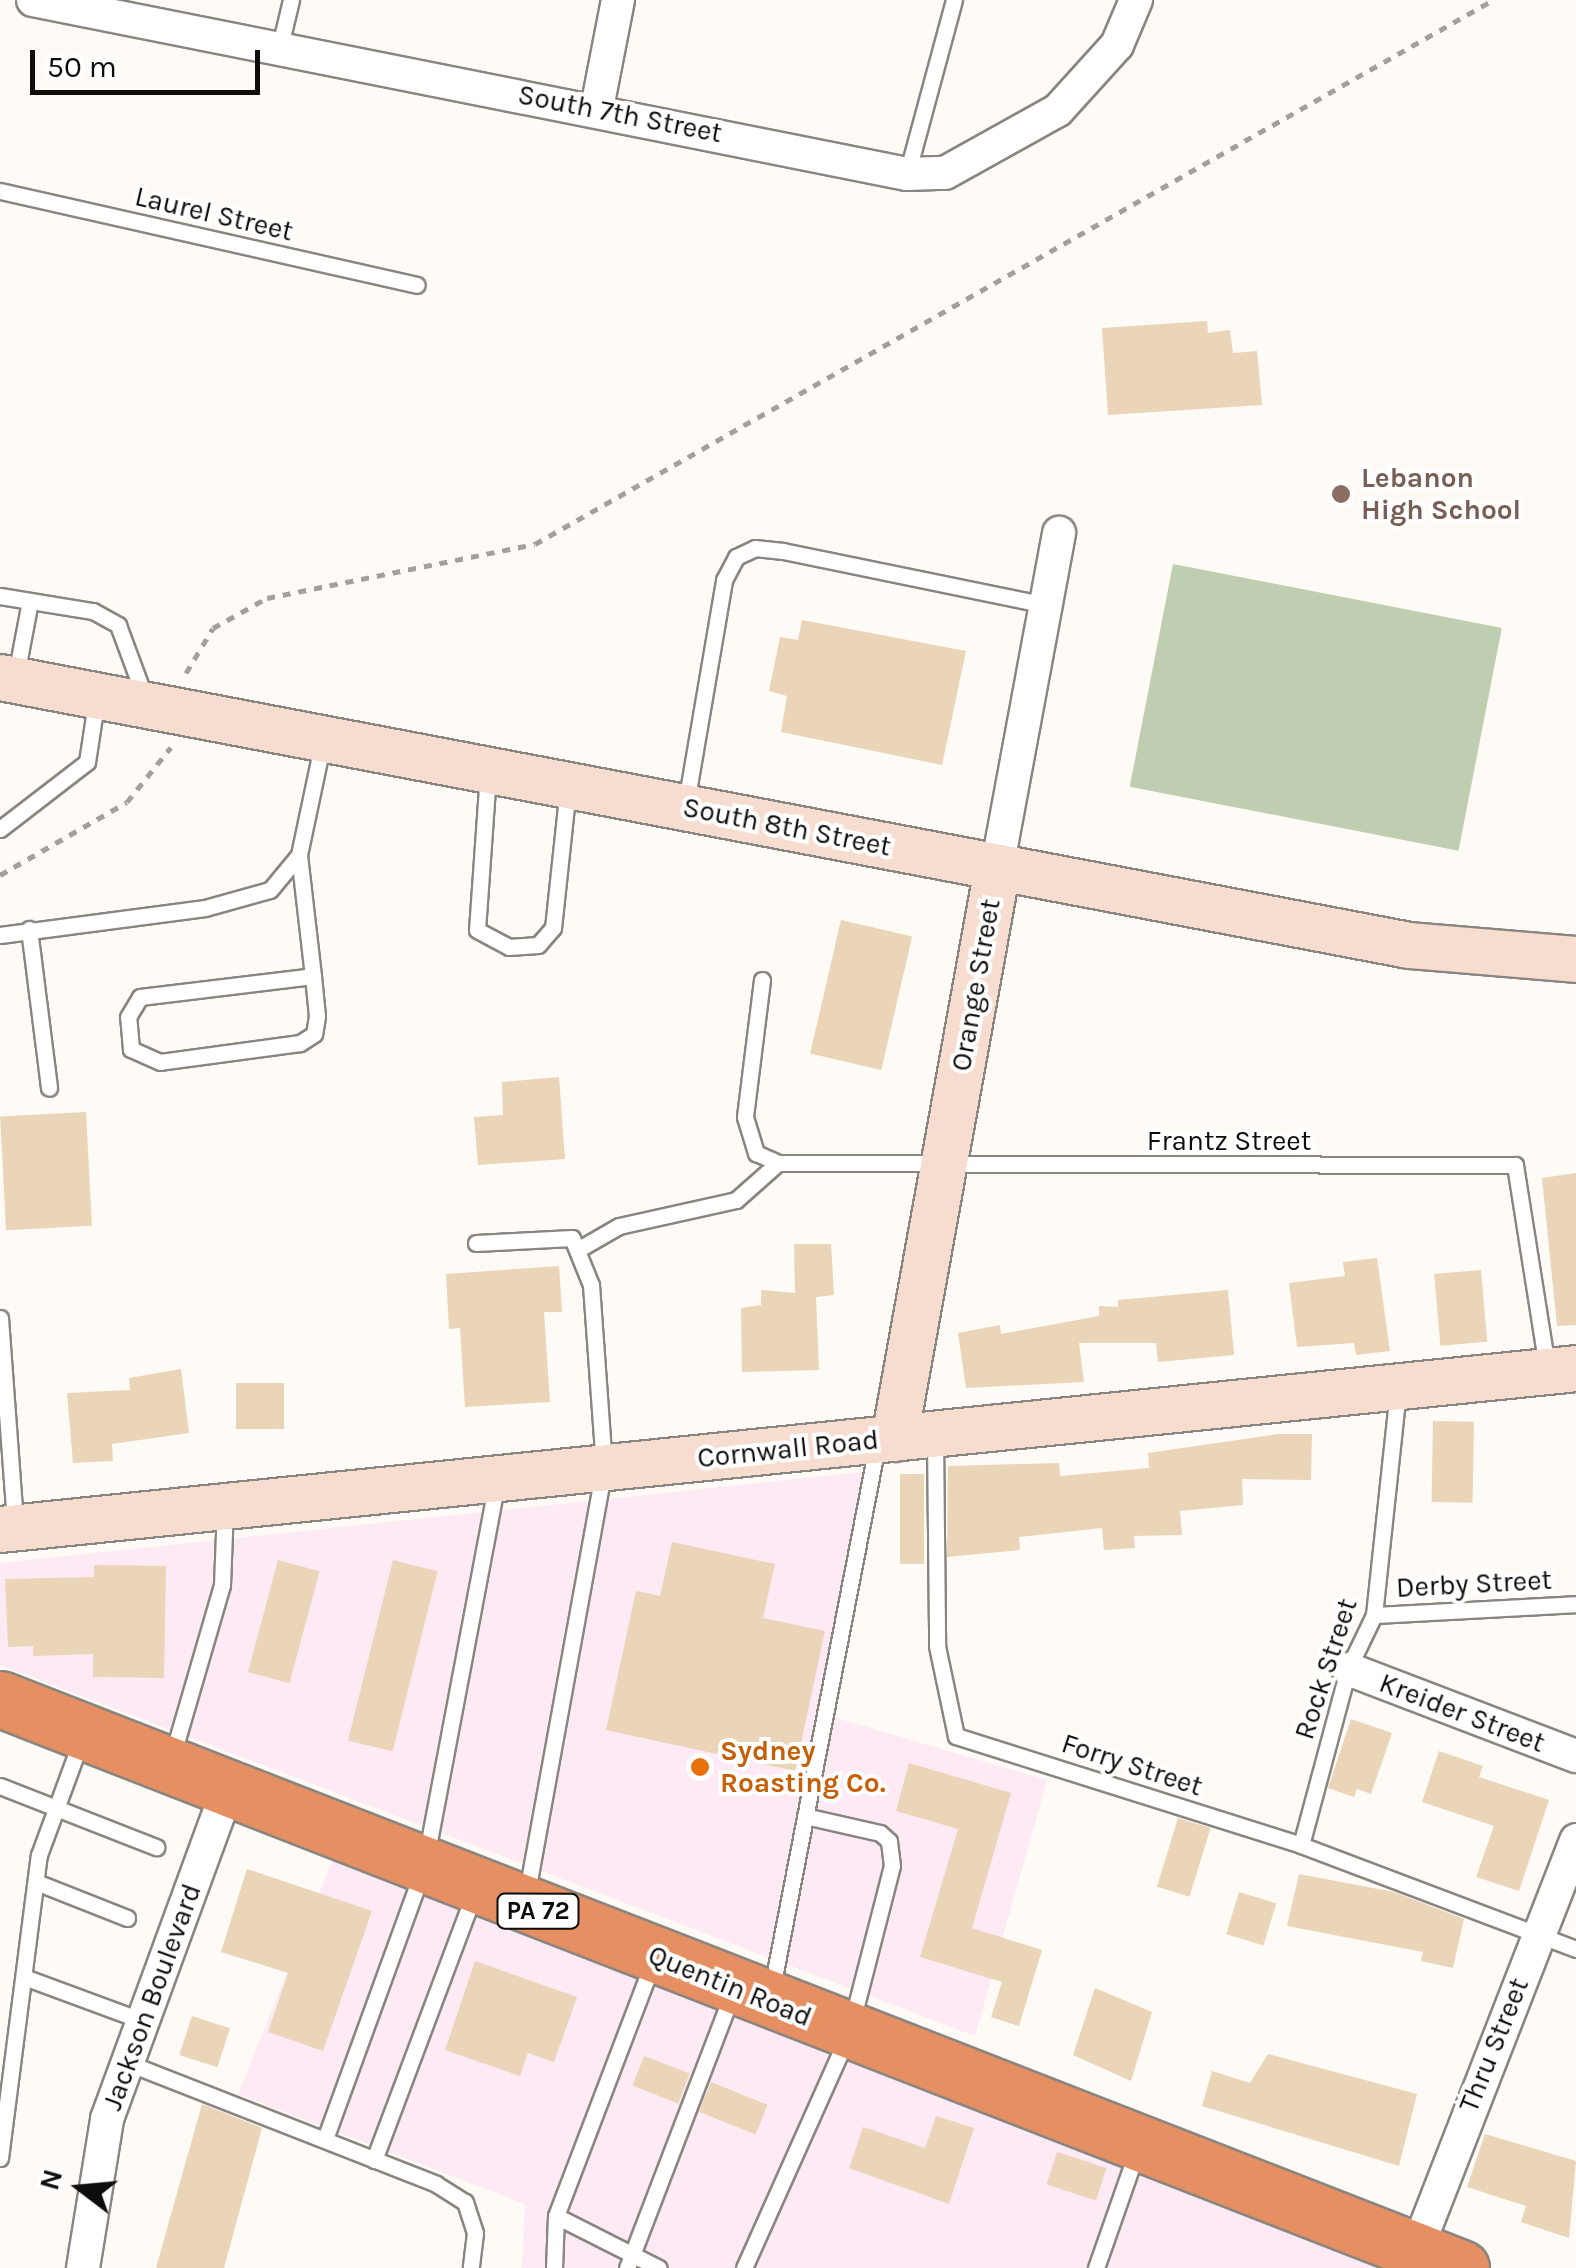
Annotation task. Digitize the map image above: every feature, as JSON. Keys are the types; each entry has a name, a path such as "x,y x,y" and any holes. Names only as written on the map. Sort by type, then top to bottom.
{"highway":[{"name":"Quentin Road","path":"0,1700 1140,2144 1428,2262"}],"street":[{"name":"South 7th Street","path":"33,0 597,108 906,174 945,173 1058,110 1116,45 1136,0"},
{"path":"597,108 618,0"},
{"name":"Orange Street","path":"902,1437 943,1168 1060,533"},
{"name":"South 8th Street","path":"8,678 1409,945 1576,959"},
{"name":"Cornwall Road","path":"7,1528 1562,1370"},
{"name":"Kreider Street","path":"1348,1669 1576,1756"},
{"name":"Jackson Boulevard","path":"82,2268 107,2119 228,1789"},
{"name":"Thru Street","path":"1428,2262 1538,1935 1576,1840"}],"lane":[{"path":"279,50 291,0"},
{"path":"906,174 954,0"},
{"name":"Laurel Street","path":"0,190 417,286"},
{"path":"685,807 724,580 736,557 756,548 783,551 1046,605"},
{"path":"0,596 93,611 118,624 162,705"},
{"path":"8,678 30,601"},
{"path":"0,829 87,762 98,694"},
{"path":"313,976 140,997 128,1016 131,1049 160,1062 300,1043 314,1034 318,1016 299,855 324,737"},
{"path":"488,769 477,930 509,947 538,945 552,928 568,784"},
{"path":"0,935 243,900 270,890 299,855"},
{"path":"29,929 49,1088"},
{"path":"579,1249 619,1226 736,1200 778,1163 756,1153 744,1117 762,980"},
{"name":"Frantz Street","path":"778,1163 943,1168 1516,1165 1562,1370"},
{"path":"374,2160 500,1896 604,1468 590,1285 579,1249 572,1238 545,1235 476,1243"},
{"path":"0,1318 7,1528"},
{"name":"Rock Street","path":"1301,1845 1348,1669 1374,1614 1399,1387"},
{"path":"628,2260 752,1995 805,1816 902,1437"},
{"name":"Forry Street","path":"902,1437 956,1736 1301,1845 1576,1949"},
{"path":"325,2139 424,1866 498,1478"},
{"path":"168,1766 222,1586 224,1506"},
{"name":"Derby Street","path":"1374,1614 1576,1604"},
{"path":"0,2158 36,1882 84,1732"},
{"path":"0,1786 156,1846"},
{"path":"744,2268 849,2033 893,1852 880,1832 805,1816"},
{"path":"36,1882 126,1918"},
{"path":"554,2268 556,2216 655,1956"},
{"path":"24,1977 143,2022"},
{"path":"128,2062 325,2139 466,2202 475,2233 471,2268"},
{"path":"1096,2268 1140,2144"},
{"path":"556,2216 628,2260 659,2268"}],"path":[{"path":"0,875 126,802 170,752 162,705 213,628 267,598 535,544 1492,0"}],"shaded area":[{"path":"872,1471 826,1715 1047,1780 975,2036 0,1665 0,1563"},
{"path":"335,1854 1386,2268 522,2268 525,2204 238,2094"}],"green space":[{"path":"1173,564 1502,628 1459,851 1130,787"}],"building":[{"path":"1207,321 1208,333 1230,330 1233,353 1257,351 1262,405 1108,415 1102,328"},
{"path":"802,620 966,651 942,765 781,732 787,696 769,691 780,637 798,640"},
{"path":"841,920 912,936 881,1070 810,1053"},
{"path":"559,1077 565,1159 478,1165 474,1117 503,1115 502,1082"},
{"path":"86,1112 92,1226 6,1230 0,1117"},
{"path":"1576,1173 1576,1325 1557,1326 1542,1178"},
{"path":"794,1244 831,1244 834,1295 816,1297 819,1370 742,1372 741,1308 761,1305 761,1290 795,1293"},
{"path":"1377,1258 1390,1351 1356,1355 1354,1343 1297,1347 1289,1283 1345,1276 1343,1262"},
{"path":"559,1266 562,1312 544,1312 550,1402 465,1407 460,1328 449,1329 446,1274"},
{"path":"1481,1270 1487,1342 1440,1346 1434,1274"},
{"path":"1228,1290 1234,1355 1158,1362 1156,1343 1079,1343 1084,1382 966,1388 958,1333 1000,1325 1001,1334 1099,1316 1099,1306 1118,1307 1118,1300"},
{"path":"181,1369 189,1433 112,1444 113,1461 73,1463 67,1393 130,1390 129,1378"},
{"path":"236,1383 284,1383 284,1429 236,1429"},
{"path":"1433,1421 1474,1422 1473,1503 1432,1502"},
{"path":"1279,1434 1312,1434 1311,1480 1242,1479 1243,1505 1180,1511 1182,1535 1134,1536 1135,1548 1104,1550 1102,1528 1019,1537 1020,1550 947,1557 948,1466 1059,1463 1060,1476 1149,1468 1148,1453"},
{"path":"900,1474 924,1474 924,1564 900,1564"},
{"path":"672,1542 775,1564 763,1618 825,1631 795,1771 606,1730 636,1591 660,1596"},
{"path":"278,1560 320,1571 290,1683 248,1672"},
{"path":"393,1560 438,1571 393,1752 348,1740"},
{"path":"94,1565 166,1566 164,1678 93,1677 93,1654 33,1656 33,1646 8,1647 5,1579 94,1577"},
{"path":"1351,1719 1392,1733 1371,1794 1357,1789 1354,1797 1328,1788"},
{"path":"1439,1751 1483,1766 1479,1777 1549,1800 1519,1891 1476,1877 1494,1826 1422,1802"},
{"path":"909,1763 1011,1793 972,1928 1042,1950 1019,2026 991,2017 1002,1982 920,1957 958,1829 896,1811"},
{"path":"1178,1818 1211,1828 1189,1897 1157,1887"},
{"path":"247,1869 372,1911 323,2051 268,2032 288,1973 221,1952"},
{"path":"1299,1874 1394,1892 1464,1919 1453,1968 1421,1961 1423,1952 1287,1926"},
{"path":"1239,1892 1276,1903 1263,1945 1226,1934"},
{"path":"475,1961 577,1997 554,2062 528,2053 520,2076 445,2050"},
{"path":"1095,1988 1152,2012 1131,2081 1073,2055"},
{"path":"192,2016 230,2028 217,2067 179,2055"},
{"path":"1268,2054 1417,2094 1399,2166 1202,2106 1212,2071 1250,2083"},
{"path":"644,2056 690,2074 678,2103 633,2086"},
{"path":"711,2082 768,2105 756,2135 699,2112"},
{"path":"202,2104 262,2128 224,2268 156,2268"},
{"path":"936,2116 974,2128 949,2204 849,2168 863,2127 925,2148"},
{"path":"1485,2134 1576,2161 1569,2238 1521,2222 1526,2206 1467,2187"},
{"path":"1057,2152 1106,2168 1096,2200 1046,2184"}],"place":[{"name":"Lebanon High School","path":"1341,494"},
{"name":"Sydney Roasting Co.","path":"700,1767"}]}
